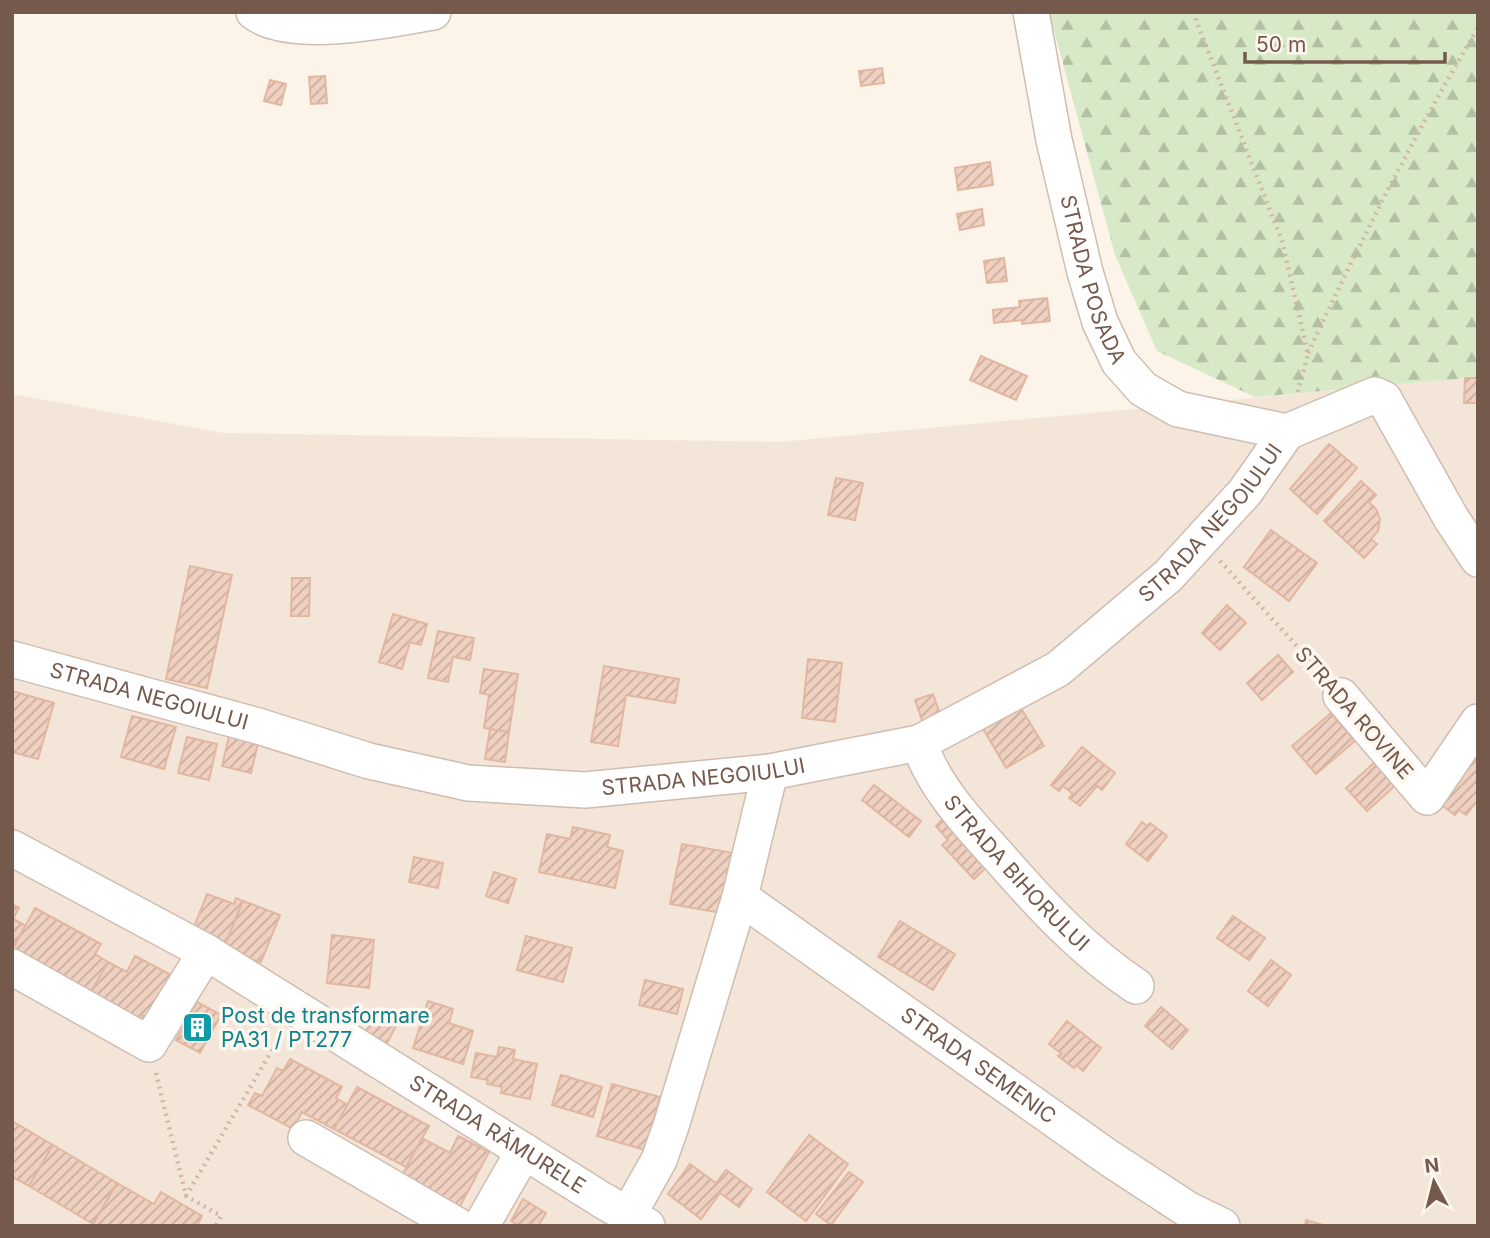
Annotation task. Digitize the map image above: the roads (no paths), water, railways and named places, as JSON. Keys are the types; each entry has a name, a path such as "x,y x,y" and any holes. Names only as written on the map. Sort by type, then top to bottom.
{"street":[{"path":"254,12 265,20 315,26 370,24 433,12"},
{"name":"STRADA POSADA","path":"1031,12 1054,140 1085,272 1100,322 1119,362 1143,389 1178,409 1287,432"},
{"path":"1287,432 1375,395 1384,399 1478,559"},
{"name":"STRADA NEGOIULUI","path":"12,659 258,726 369,761 468,783 585,790 770,772 919,743 1058,669 1168,576 1245,492 1287,432"},
{"name":"STRADA ROVINE","path":"1341,696 1427,797 1478,722"},
{"name":"STRADA BIHORULUI","path":"919,743 941,785 965,821 1047,912 1115,972 1136,986"},
{"path":"638,1220 671,1126 740,897 770,772"},
{"name":"STRADA RĂMURELE","path":"12,848 206,952 638,1220"},
{"name":"STRADA SEMENIC","path":"740,897 1109,1158 1187,1209 1222,1226"},
{"path":"12,967 149,1044 206,952"},
{"path":"306,1138 458,1226"},
{"path":"481,1226 524,1151"}],"place":[{"name":"Post de transformare PA31 / PT277","path":"198,1028"}]}
